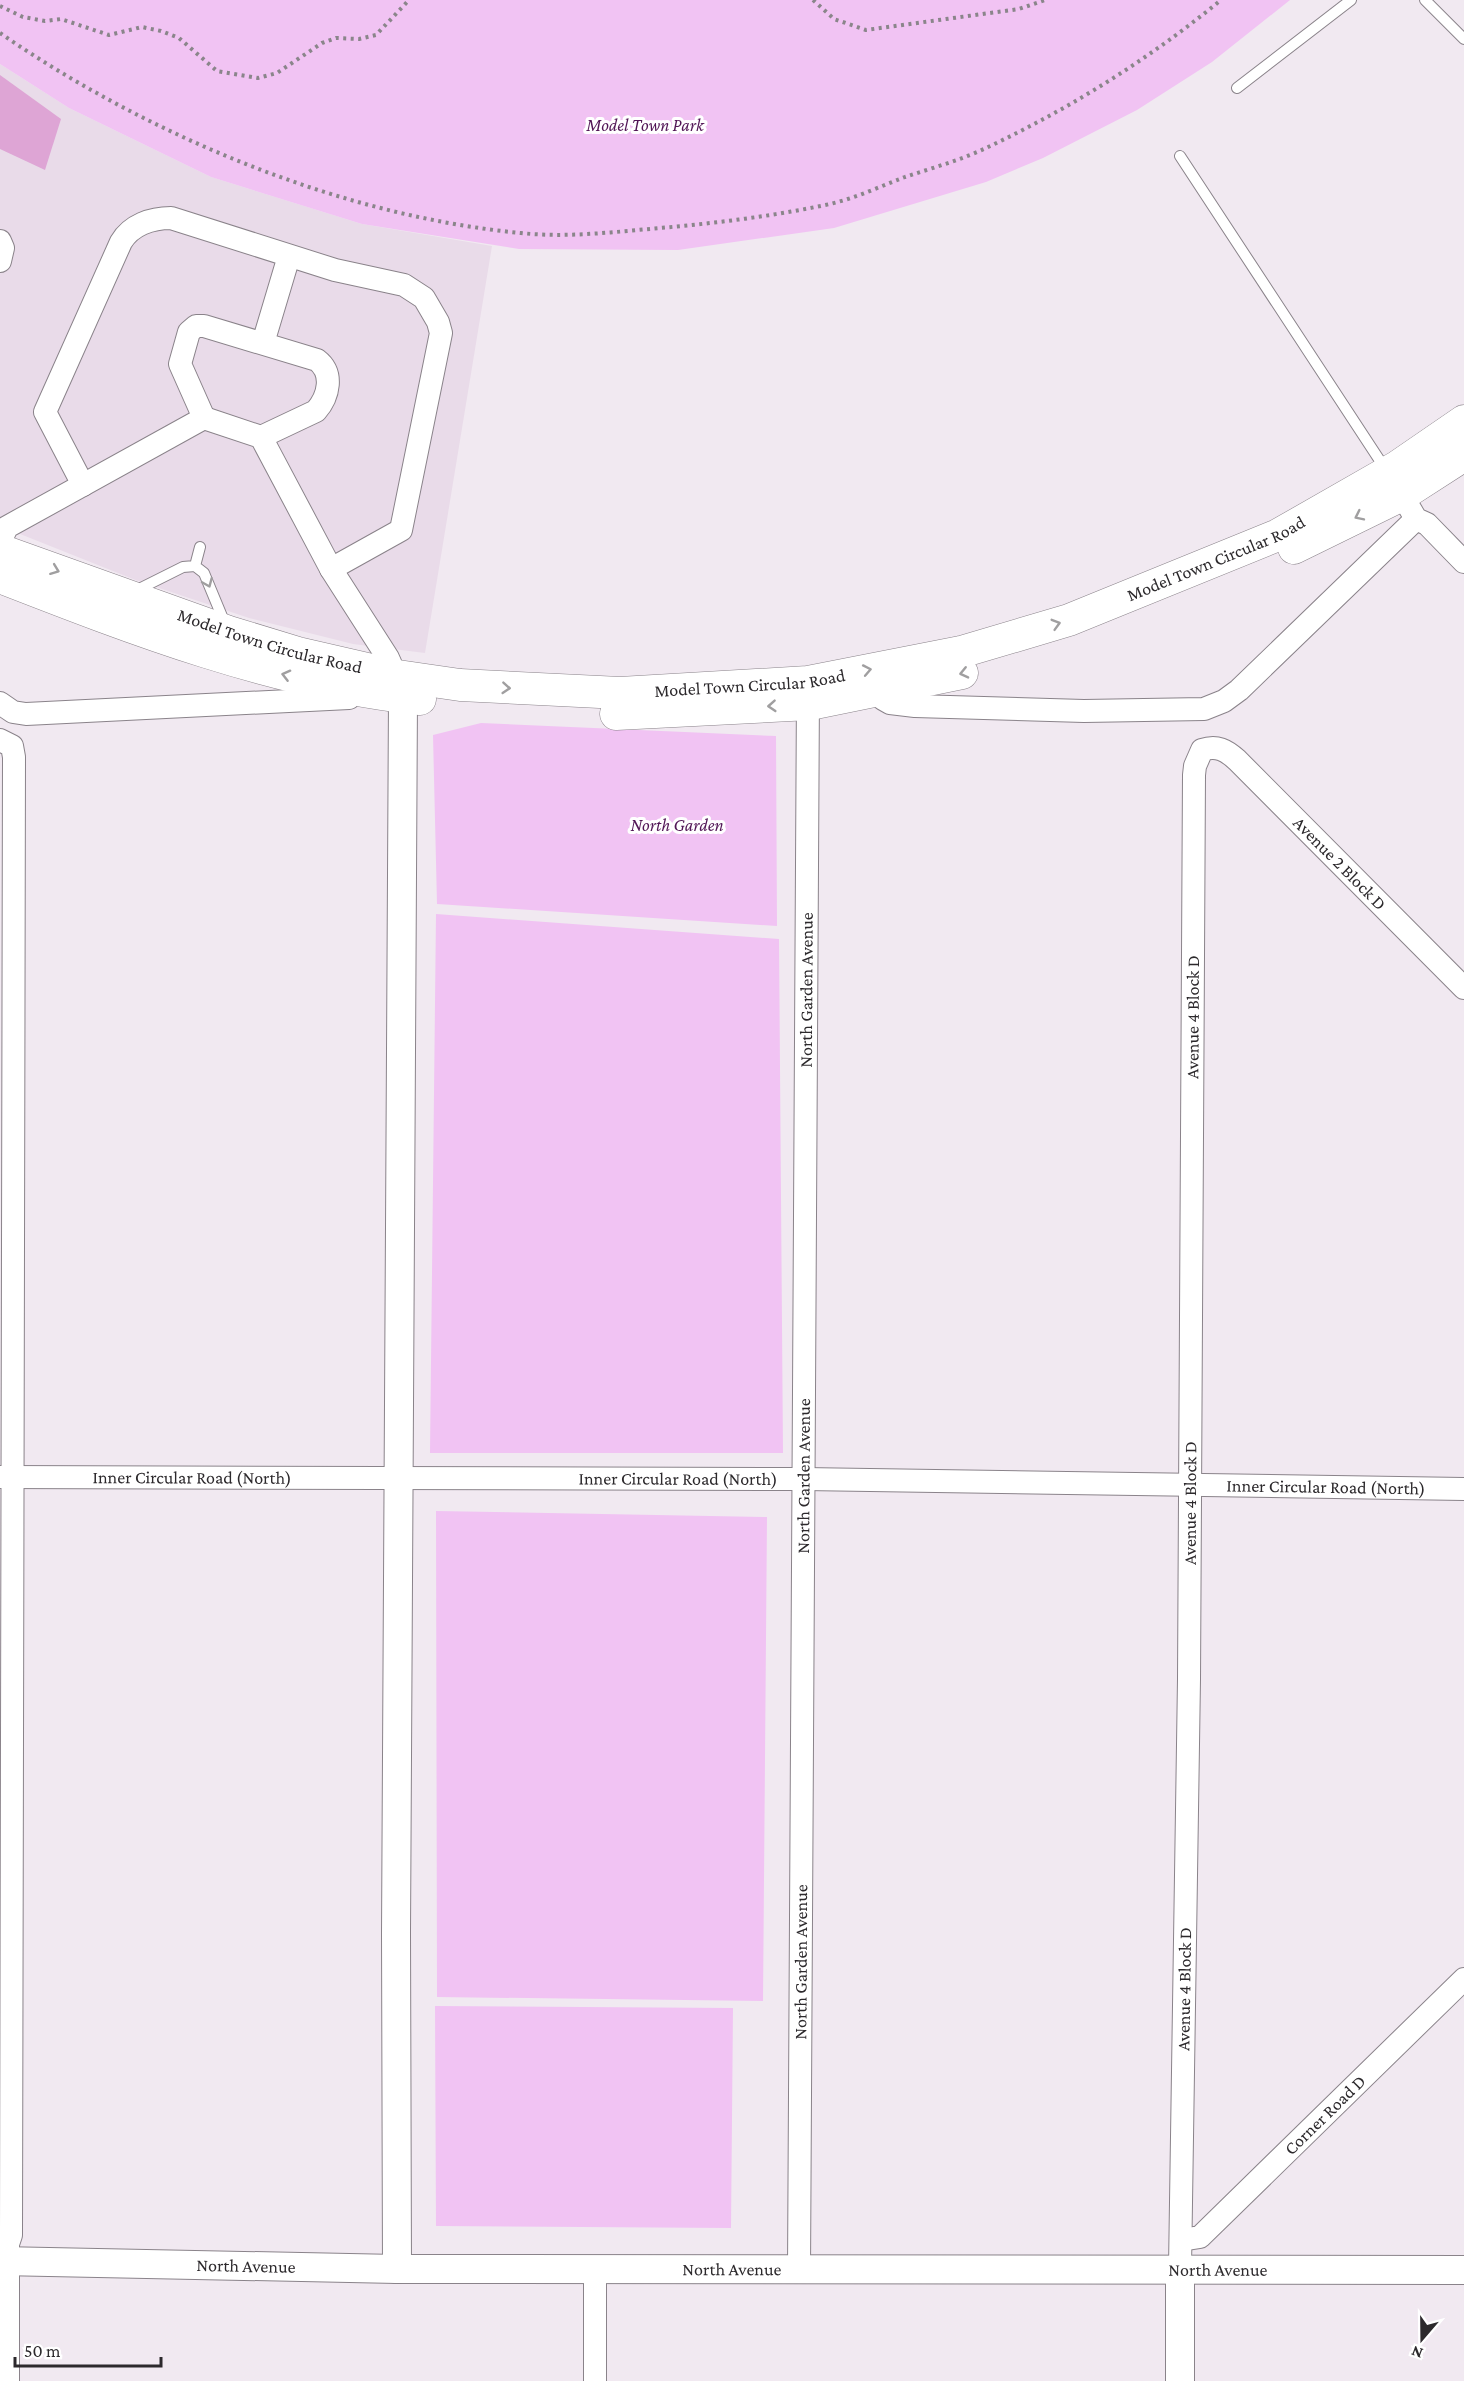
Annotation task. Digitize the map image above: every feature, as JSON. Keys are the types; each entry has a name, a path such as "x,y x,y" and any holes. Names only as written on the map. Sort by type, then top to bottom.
{"main road":[{"name":"Model Town Circular Road","path":"809,693 1070,620 1278,535 1402,496 1464,421"},
{"name":"Model Town Circular Road","path":"0,577 170,641 315,683 400,687 562,713 624,714 809,693 881,691 971,671 1074,640 1287,552 1402,496 1464,455"},
{"name":"Model Town Circular Road","path":"0,550 229,632 400,687"}],"street":[{"path":"84,485 45,412 126,234 132,228 153,220 171,218 289,256 404,285 424,298 438,321 441,333 400,530 331,569"},
{"path":"0,241 3,248 0,261"},
{"path":"263,343 289,256"},
{"path":"261,437 316,411 322,404 329,381 328,372 317,360 204,326 196,326 189,332 180,364 204,418 261,437 331,569 400,687 397,2269"},
{"path":"0,542 7,527 204,418"},
{"path":"881,691 883,699 890,703 915,706 1084,711 1204,709 1224,701 1239,690 1402,496 1464,562"},
{"path":"8,2381 4,2252 11,2235 6,1477 14,757 12,746 2,740 7,707 26,714 279,700 400,687"},
{"name":"North Garden Avenue","path":"799,2270 809,693"},
{"path":"1204,709 1211,747"},
{"name":"Avenue 2 Block D","path":"1211,747 1227,751 1237,760 1464,988"},
{"name":"Avenue 4 Block D","path":"1180,2268 1191,1486 1194,775 1202,750 1211,747"},
{"name":"Inner Circular Road (North)","path":"6,1477 804,1479 1464,1489"},
{"name":"Corner Road D","path":"1181,2240 1200,2237 1464,1979"},
{"name":"North Avenue","path":"4,2252 397,2269 1464,2270"},
{"path":"595,2268 595,2381"},
{"path":"1180,2268 1180,2381"}],"lane":[{"path":"1237,88 1351,0"},
{"path":"1425,0 1464,39"},
{"path":"1180,156 1402,496"},
{"path":"195,566 200,547"},
{"path":"125,596 183,567 195,566 204,573 229,632"}],"path":[{"path":"0,6 23,17 45,21 61,19 109,35 142,27 160,31 179,38 218,71 258,78 277,73 322,43 336,38 359,39 376,35 409,0"},
{"path":"813,0 834,20 866,30 1019,9 1046,0"},
{"path":"0,33 54,70 128,111 264,170 370,206 455,224 523,234 591,234 729,222 833,203 984,149 1094,92 1182,32 1221,0"}],"shaded area":[{"path":"0,64 69,108 211,177 362,224 492,246 425,653 353,644 249,618 138,581 0,526"}],"green space":[{"name":"Model Town Park","path":"0,0 1290,0 1212,62 1137,110 1043,158 986,182 834,228 678,250 519,249 362,224 211,177 69,108 0,64"},
{"name":"North Garden","path":"481,723 776,736 777,926 437,904 433,735"},
{"path":"436,914 779,939 783,1453 430,1453"},
{"path":"436,1511 767,1517 763,2001 437,1997"},
{"path":"435,2006 733,2008 731,2228 436,2226"}],"building":[{"path":"0,75 61,119 45,170 0,149"}]}
